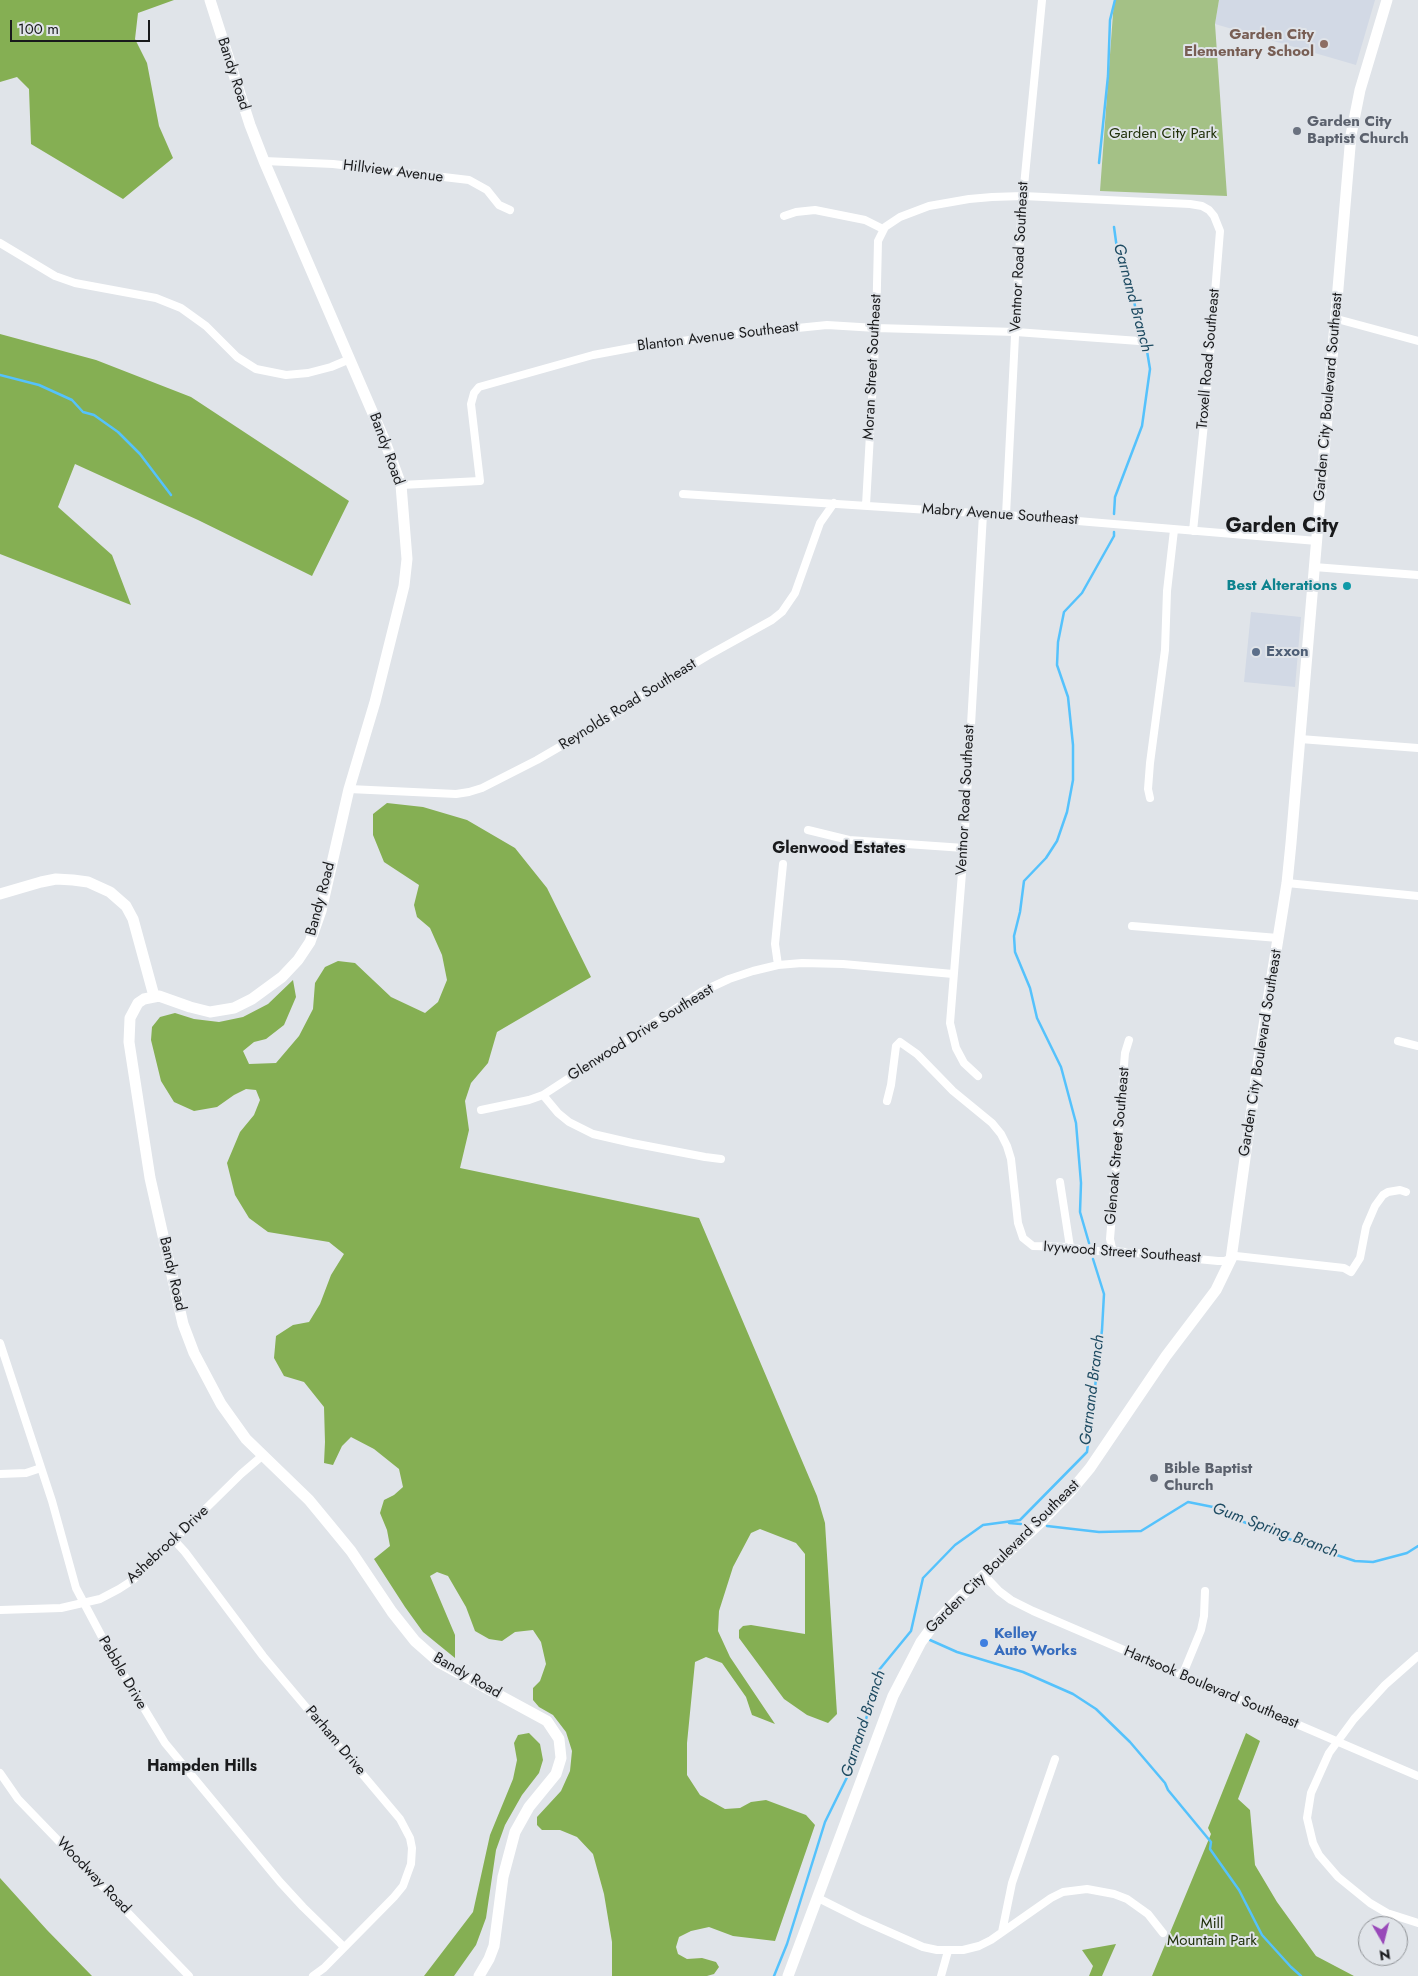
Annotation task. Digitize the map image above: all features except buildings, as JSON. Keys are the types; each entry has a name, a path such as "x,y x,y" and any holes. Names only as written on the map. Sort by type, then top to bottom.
{"street":[{"name":"Bandy Road","path":"210,0 250,125 264,161 350,358 401,485 407,559 404,586 375,702 349,789 321,911 310,942 298,960 268,988 252,999 223,1011 198,1010 169,998 154,996 144,999 133,1009 129,1023 129,1042 149,1170 178,1302 192,1349 206,1378 232,1421 262,1456 294,1486 328,1523 368,1575 400,1624 420,1646 440,1662 463,1676 547,1721 559,1738 561,1748 560,1766 549,1784 529,1807 515,1832 503,1877 494,1946 479,1976"},
{"name":"Ventnor Road Southeast","path":"1006,516 1023,196 1042,0"},
{"name":"Garden City Boulevard Southeast","path":"788,1976 893,1696 910,1661 932,1626 984,1574 1055,1508 1090,1468 1166,1356 1216,1290 1231,1258 1260,1050 1287,883 1351,135 1355,113 1387,0"},
{"name":"Hillview Avenue","path":"264,161 333,164 469,180 487,190 499,205 510,210"},
{"name":"Troxell Road Southeast","path":"1023,196 1190,204 1202,206 1214,216 1220,231 1206,404 1193,531"},
{"path":"784,216 796,212 815,210 865,220 883,229 900,217 935,205 969,199 1023,196"},
{"name":"Moran Street Southeast","path":"866,505 876,328 878,242 883,229"},
{"path":"0,242 55,276 75,283 156,298 180,308 206,326 237,358 256,369 286,375 308,373 331,367 350,358"},
{"path":"1336,319 1418,341"},
{"name":"Blanton Avenue Southeast","path":"401,485 480,482 471,400 479,387 593,355 636,347 790,327 827,325 1016,332 1139,341"},
{"name":"Mabry Avenue Southeast","path":"683,494 866,505 1317,542"},
{"name":"Reynolds Road Southeast","path":"349,789 456,794 469,792 482,788 537,760 623,710 639,697 772,620 782,612 795,594 820,523 834,503"},
{"name":"Ventnor Road Southeast","path":"978,1076 964,1063 952,1036 950,1023 964,848 983,514"},
{"path":"1150,798 1148,789 1150,763 1166,650 1167,591 1174,530"},
{"path":"1314,567 1418,575"},
{"path":"1300,739 1418,748"},
{"path":"808,830 848,840 964,848"},
{"path":"778,965 776,944 783,864"},
{"path":"0,894 56,879 88,882 110,892 126,906 133,919 154,996"},
{"path":"1287,883 1418,896"},
{"path":"1132,926 1278,938"},
{"name":"Glenwood Drive Southeast","path":"481,1110 530,1100 542,1095 701,992 729,979 778,965 802,963 844,964 953,974"},
{"name":"Glenoak Street Southeast","path":"1115,1251 1112,1248 1110,1239 1125,1053 1129,1040"},
{"path":"1398,1041 1418,1046"},
{"name":"Ivywood Street Southeast","path":"887,1101 892,1085 896,1046 900,1042 918,1054 953,1091 992,1123 1001,1134 1011,1159 1015,1208 1023,1238 1033,1246 1070,1247 1087,1251 1115,1251 1218,1261 1236,1256 1344,1268 1351,1272 1360,1258 1366,1228 1375,1206 1383,1195 1388,1192 1400,1190 1406,1192"},
{"path":"542,1095 569,1122 593,1134 721,1159"},
{"path":"1060,1182 1070,1247"},
{"name":"Pebble Drive","path":"0,1343 41,1468 76,1588 83,1604 147,1716 165,1743 280,1882 302,1907 344,1947"},
{"name":"Ashebrook Drive","path":"0,1610 45,1610 83,1604 100,1599 119,1590 133,1580 241,1474 262,1456"},
{"path":"0,1474 26,1473 41,1468"},
{"name":"Parham Drive","path":"174,1540 185,1552 262,1656 400,1819 410,1838 412,1848 411,1864 403,1886 344,1947"},
{"name":"Hartsook Boulevard Southeast","path":"984,1574 999,1591 1011,1600 1182,1676 1418,1776"},
{"path":"1182,1676 1204,1616 1206,1591"},
{"path":"1418,1656 1385,1685 1354,1719 1329,1753 1311,1793 1307,1818 1313,1843 1325,1863 1353,1891 1387,1914 1418,1924"},
{"path":"1002,1932 1012,1882 1054,1759"},
{"name":"Woodway Road","path":"0,1773 18,1799 189,1976"},
{"path":"818,1898 862,1920 923,1946 948,1951 979,1946 991,1940 1051,1898 1068,1891 1087,1889 1114,1894 1127,1899 1148,1914 1163,1934"},
{"path":"313,1976 344,1947"},
{"path":"941,1976 948,1951"}],"shaded area":[{"name":"Garden City Elementary School","path":"1219,0 1375,0 1356,65 1215,24"},
{"path":"1251,612 1301,617 1295,687 1244,682"}],"green space":[{"path":"0,0 174,0 138,13 135,39 147,63 159,126 173,158 123,199 31,144 29,89 17,77 0,82"},
{"name":"Garden City Park","path":"1114,0 1219,0 1215,24 1227,196 1100,191"},
{"path":"0,334 96,360 191,397 349,501 312,576 198,520 75,464 58,507 112,555 131,605 0,554"},
{"path":"387,803 423,807 467,820 515,848 547,888 591,977 497,1032 488,1063 471,1083 465,1101 469,1130 460,1168 699,1218 817,1496 825,1523 837,1714 828,1723 807,1715 784,1699 739,1638 739,1630 743,1626 751,1625 805,1634 805,1554 796,1543 760,1529 751,1533 733,1567 719,1611 718,1631 730,1657 775,1724 752,1715 746,1697 722,1663 706,1657 695,1662 687,1743 687,1775 700,1795 725,1809 740,1808 751,1802 766,1800 806,1815 815,1825 775,1941 733,1936 709,1927 691,1931 679,1937 676,1947 678,1954 687,1959 702,1958 716,1962 719,1967 714,1974 707,1976 612,1976 612,1942 604,1894 593,1854 577,1837 560,1830 542,1830 537,1825 537,1817 561,1791 570,1771 572,1751 566,1732 553,1715 539,1707 533,1700 533,1688 540,1681 546,1664 541,1642 533,1630 515,1632 502,1641 489,1639 475,1631 466,1607 448,1576 437,1572 430,1576 455,1635 455,1658 423,1632 405,1607 374,1559 390,1546 387,1530 380,1513 384,1500 394,1495 403,1487 399,1469 374,1449 351,1437 342,1446 333,1465 324,1463 324,1407 304,1382 284,1376 274,1358 276,1336 293,1325 309,1322 320,1304 331,1275 344,1254 329,1242 268,1232 249,1218 235,1195 227,1163 240,1132 254,1115 260,1100 256,1090 246,1089 217,1107 194,1111 174,1102 161,1081 151,1040 152,1027 160,1017 175,1013 194,1019 219,1022 243,1017 268,1004 293,980 296,997 284,1025 266,1039 254,1042 243,1051 249,1064 276,1063 299,1036 313,1009 315,983 325,967 338,961 355,963 391,997 425,1013 438,1002 447,980 442,955 430,928 417,917 414,905 419,885 384,862 373,835 373,814"},
{"path":"529,1733 540,1744 543,1760 539,1773 522,1795 505,1825 496,1850 486,1918 476,1945 454,1976 424,1976 473,1912 490,1835 513,1779 517,1760 514,1743 518,1735"},
{"name":"Mill Mountain Park","path":"1246,1733 1260,1741 1238,1799 1250,1810 1255,1865 1277,1902 1316,1956 1354,1976 1152,1976 1211,1834 1208,1828"},
{"path":"0,1878 47,1930 92,1976 0,1976"},
{"path":"1116,1944 1102,1976 1089,1976 1093,1966 1082,1950"}],"waterway":[{"name":"Garnand Branch","path":"1099,163 1108,76 1110,20 1115,0"},
{"name":"Garnand Branch","path":"1114,227 1118,256 1131,283 1136,312 1145,339 1150,369 1142,426 1115,497 1114,514"},
{"path":"0,375 39,385 72,400 83,412 94,415 118,432 140,454 171,495"},
{"name":"Garnand Branch","path":"1089,1243 1080,1212 1081,1183 1076,1123 1061,1067 1037,1018 1030,988 1015,952 1014,936 1020,912 1024,881 1046,858 1057,841 1067,812 1073,780 1073,745 1068,697 1057,665 1058,642 1064,612 1082,593 1114,536 1114,532"},
{"name":"Garnand Branch","path":"774,1976 787,1944 825,1822 855,1761 879,1670 911,1631 923,1578 955,1545 983,1525 1020,1520 1087,1452 1102,1330 1104,1294 1093,1259"},
{"name":"Gum Spring Branch","path":"1047,1526 1099,1532 1141,1531 1188,1502 1218,1508 1241,1521 1355,1561 1373,1562 1407,1553 1418,1546"},
{"name":"Gum Spring Branch","path":"1009,1523 1021,1524"},
{"path":"930,1640 957,1652 1023,1672 1073,1694 1096,1709 1130,1742 1211,1842 1210,1849 1239,1890 1262,1935 1301,1976"}],"place":[{"name":"Garden City Elementary School","path":"1324,44"},
{"name":"Garden City Baptist Church","path":"1297,131"},
{"name":"Best Alterations","path":"1347,586"},
{"name":"Exxon","path":"1256,652"},
{"name":"Bible Baptist Church","path":"1154,1478"},
{"name":"Kelley Auto Works","path":"984,1643"}],"district":[{"name":"Garden City","path":"1282,527"},
{"name":"Glenwood Estates","path":"839,849"},
{"name":"Hampden Hills","path":"202,1767"}]}
